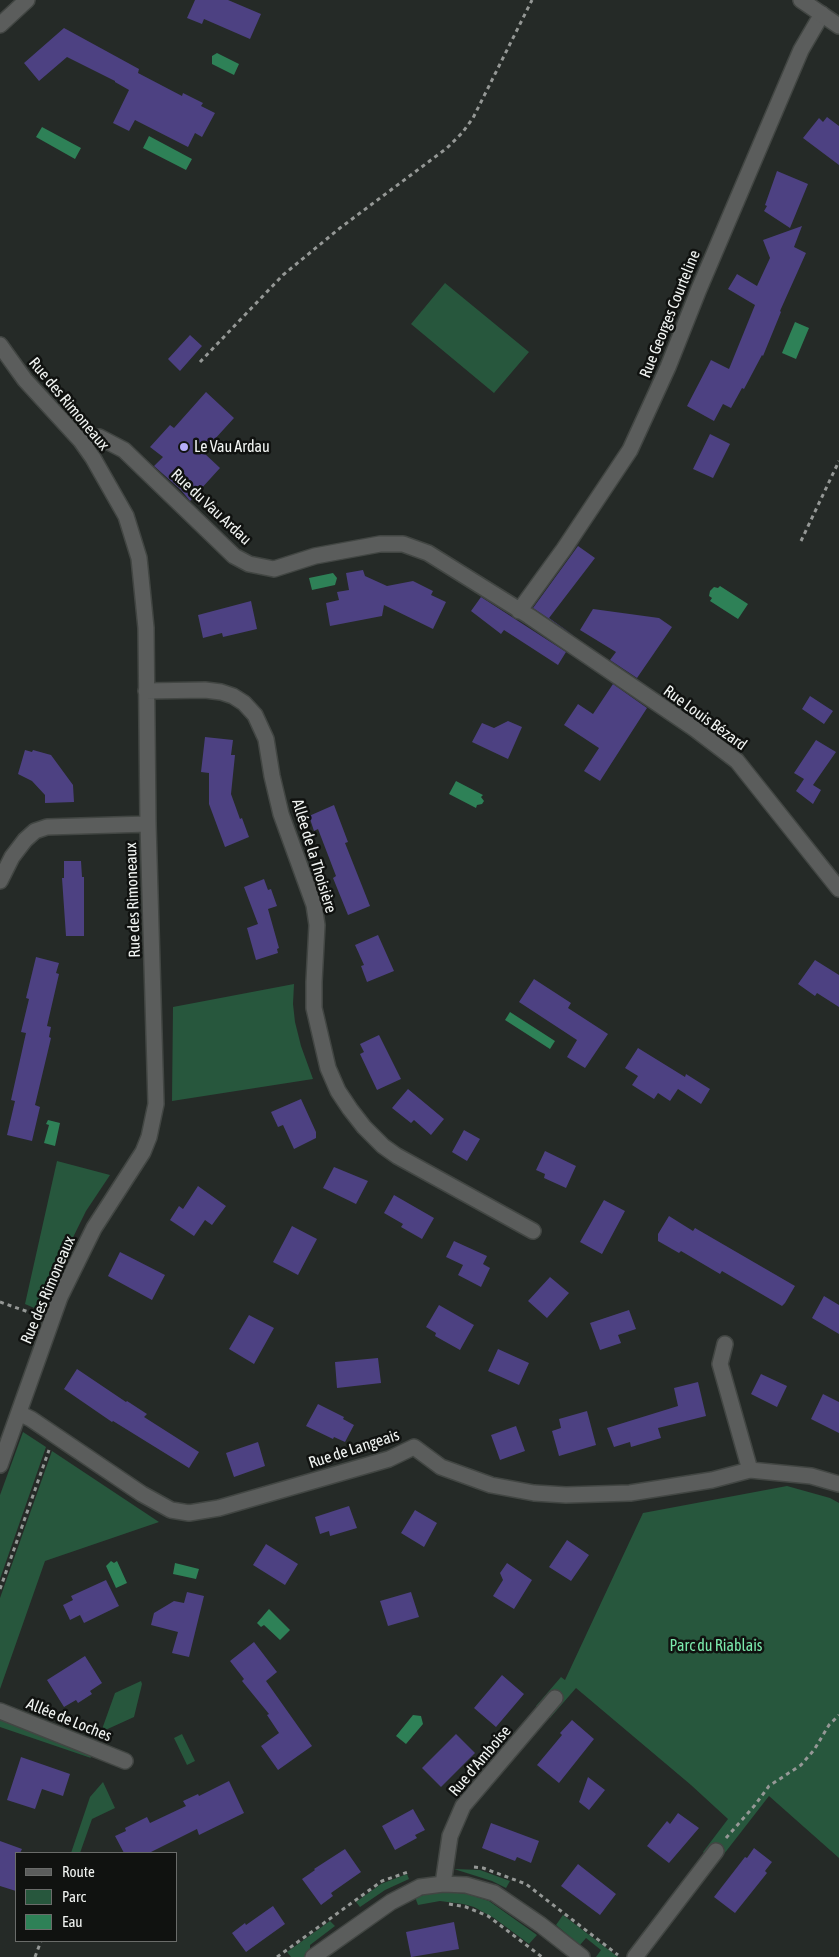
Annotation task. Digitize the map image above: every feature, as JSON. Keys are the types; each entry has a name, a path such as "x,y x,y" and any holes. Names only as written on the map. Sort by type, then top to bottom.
{"street":[{"path":"0,25 27,0"},
{"path":"801,0 839,26"},
{"name":"Rue Georges Courteline","path":"519,611 564,549 630,450 668,367 702,280 801,50 822,14"},
{"name":"Rue des Rimoneaux","path":"0,345 25,380 82,442 105,477 126,516 139,558 146,628 148,824 156,1104 149,1137 143,1152 94,1228 75,1264 51,1320 0,1464"},
{"name":"Rue du Vau Ardau","path":"82,442 98,437 124,450 234,556 249,564 274,569 324,554 380,544 404,544 428,553 519,611"},
{"name":"Rue Louis Bézard","path":"519,611 695,729 737,761 839,888"},
{"name":"Allée de la Thoisière","path":"146,690 205,690 221,692 244,704 255,715 266,739 281,814 314,905 317,925 314,1008 328,1068 338,1091 350,1109 376,1140 397,1156 532,1231"},
{"path":"0,881 12,857 24,840 34,831 47,827 148,824"},
{"path":"725,1344 720,1364 750,1470"},
{"name":"Rue de Langeais","path":"19,1414 31,1419 142,1494 171,1510 189,1513 219,1508 388,1459 414,1447 441,1467 491,1484 534,1493 566,1495 630,1493 712,1480 750,1470 811,1476 839,1484"},
{"name":"Rue d'Amboise","path":"443,1884 450,1836 463,1806 555,1698"},
{"name":"Allée de Loches","path":"0,1711 125,1761"},
{"path":"635,1957 716,1851"},
{"path":"313,1957 391,1902 420,1887 443,1884 466,1885 494,1893 541,1925 582,1957"}],"path":[{"path":"200,362 283,275 340,228 447,148 462,133 473,118 532,0"},
{"path":"801,541 839,461"},
{"path":"0,1302 51,1320"},
{"path":"0,1589 2,1578 51,1445"},
{"path":"716,1851 769,1786 801,1765 814,1750 829,1725 839,1715"},
{"path":"442,1903 466,1907 483,1914 542,1957"},
{"path":"35,1957 41,1942"}],"green space":[{"path":"445,283 529,352 494,393 411,324"},
{"path":"294,984 293,1004 295,1022 301,1046 313,1079 172,1101 173,1007"},
{"path":"57,1161 110,1175 86,1211 39,1310 25,1304"},
{"path":"23,1432 46,1447 0,1579 0,1495"},
{"path":"52,1451 159,1522 45,1561 0,1689 0,1598"},
{"name":"Parc du Riablais","path":"787,1486 830,1498 839,1503 839,1858 769,1796 717,1863 703,1852 728,1819 691,1785 576,1688 550,1718 536,1706 561,1677 565,1680 643,1513"},
{"path":"141,1681 142,1684 134,1717 101,1732 115,1693"},
{"path":"0,1717 89,1753 91,1758 0,1727"},
{"path":"182,1734 195,1761 187,1765 174,1738"},
{"path":"103,1782 115,1808 92,1819 80,1852 71,1852 90,1797"},
{"path":"454,1869 480,1870 510,1881 506,1888 492,1881"},
{"path":"407,1874 409,1879 385,1890 360,1907 356,1902 381,1884"},
{"path":"440,1891 467,1894 489,1901 537,1935 529,1944 494,1918 474,1907 463,1904 440,1901 418,1905 415,1897"},
{"path":"563,1915 618,1957 596,1957 601,1950 586,1938 580,1945 556,1925"},
{"path":"330,1921 335,1926 310,1945 310,1955 307,1957 291,1957 287,1952"}],"water":[{"path":"217,53 239,64 234,75 212,64 212,56"},
{"path":"42,127 81,148 75,159 36,137"},
{"path":"149,136 192,159 186,170 143,148"},
{"path":"795,322 809,328 796,359 782,353"},
{"path":"333,573 337,578 335,585 312,590 309,578"},
{"path":"720,586 748,604 738,619 710,601 712,598 709,596 710,591 714,587 718,588"},
{"path":"456,781 483,795 481,797 484,801 482,804 477,805 476,808 449,794"},
{"path":"510,1012 555,1041 550,1049 505,1020"},
{"path":"48,1120 60,1123 55,1146 44,1143 49,1125 46,1124"},
{"path":"111,1561 114,1563 117,1561 127,1583 116,1588 106,1566"},
{"path":"175,1563 199,1569 196,1579 173,1574"},
{"path":"269,1609 290,1630 280,1640 264,1625 261,1627 257,1623"},
{"path":"413,1715 421,1716 423,1724 406,1744 396,1736"}],"building":[{"path":"195,0 228,0 261,14 250,39 204,19 202,24 187,18"},
{"path":"64,28 139,69 138,73 182,96 183,93 203,103 201,106 215,113 202,137 195,133 188,147 135,120 129,131 113,123 129,90 67,57 39,81 24,63"},
{"path":"827,117 839,126 839,165 803,138 819,118 823,122"},
{"path":"777,171 808,184 790,228 764,211"},
{"path":"802,226 794,247 806,253 780,311 763,356 731,408 723,404 714,421 687,406 711,360 729,369 755,305 728,289 737,274 757,286 770,258 763,240"},
{"path":"190,335 202,346 180,371 168,359"},
{"name":"Le Vau Ardau","path":"206,392 234,418 203,452 220,468 190,501 181,490 154,466 163,457 150,447 170,425 174,428"},
{"path":"710,434 730,444 713,478 693,469"},
{"path":"578,546 595,558 549,618 576,637 533,608"},
{"path":"363,570 365,576 387,586 413,581 433,591 431,595 446,602 433,629 384,605 382,616 330,626 326,603 339,600 337,592 349,590 346,573"},
{"path":"481,597 566,652 558,665 504,630 501,634 471,611"},
{"path":"251,601 257,629 223,637 222,633 203,638 198,615"},
{"path":"593,609 659,618 672,627 637,678 610,660 616,652 580,630"},
{"path":"613,684 647,708 600,781 584,771 599,748 564,725 578,704 593,714"},
{"path":"810,696 833,711 824,724 802,709"},
{"path":"508,721 522,727 508,759 472,742 482,723 494,728"},
{"path":"205,737 233,740 231,755 235,755 231,794 249,837 225,847 209,804 209,773 201,772"},
{"path":"816,740 836,752 813,785 821,790 813,804 796,791 804,779 794,773"},
{"path":"25,750 32,752 33,750 51,755 73,785 74,802 45,803 45,795 32,781 18,774"},
{"path":"334,805 348,842 345,843 370,906 348,915 333,878 336,876 318,829 314,831 309,816"},
{"path":"64,861 81,861 82,877 84,877 84,936 66,936 62,878 64,878"},
{"path":"264,879 268,890 271,889 277,906 268,909 279,948 277,949 278,953 256,960 247,928 258,924 244,887"},
{"path":"378,935 394,971 367,982 361,966 364,965 355,945"},
{"path":"36,957 59,963 56,973 59,974 47,1026 51,1027 49,1037 51,1038 35,1105 40,1107 32,1141 7,1135 15,1101 11,1100 26,1033 21,1032 29,999 26,998"},
{"path":"815,960 839,975 839,1007 817,993 815,996 798,984"},
{"path":"534,979 571,1003 568,1008 608,1034 585,1068 567,1057 577,1040 519,1002"},
{"path":"379,1035 401,1079 377,1090 360,1054 364,1052 360,1044"},
{"path":"638,1048 685,1077 686,1074 710,1089 701,1104 678,1089 670,1101 658,1093 654,1099 632,1085 638,1076 625,1068"},
{"path":"408,1089 444,1119 431,1135 414,1120 411,1123 392,1108"},
{"path":"301,1099 316,1132 316,1138 294,1149 283,1125 278,1127 271,1112"},
{"path":"464,1130 480,1139 467,1161 452,1152"},
{"path":"545,1151 576,1166 566,1188 544,1178 545,1174 536,1170"},
{"path":"334,1167 368,1181 356,1204 323,1188"},
{"path":"198,1186 226,1206 212,1225 205,1220 194,1236 170,1220 179,1206 183,1209"},
{"path":"394,1195 434,1218 422,1239 401,1227 403,1224 384,1213"},
{"path":"604,1200 625,1211 602,1254 580,1242"},
{"path":"669,1216 693,1231 695,1228 795,1286 785,1303 782,1306 722,1271 720,1274 681,1251 679,1253 658,1241 658,1234"},
{"path":"292,1226 317,1239 298,1275 273,1262"},
{"path":"454,1241 487,1256 483,1264 490,1268 481,1287 458,1275 463,1265 446,1257"},
{"path":"120,1252 165,1275 152,1300 108,1276"},
{"path":"550,1277 569,1293 547,1318 528,1301"},
{"path":"824,1296 839,1305 839,1334 812,1318"},
{"path":"439,1305 474,1325 460,1350 435,1336 436,1333 426,1327"},
{"path":"629,1310 636,1329 618,1335 621,1343 600,1350 590,1323"},
{"path":"249,1315 274,1328 254,1364 229,1349"},
{"path":"498,1349 529,1363 519,1385 488,1371"},
{"path":"378,1358 381,1383 337,1388 335,1362"},
{"path":"77,1369 147,1414 144,1417 199,1452 189,1468 112,1422 64,1389"},
{"path":"761,1374 787,1386 777,1407 751,1394"},
{"path":"698,1382 706,1416 658,1428 661,1438 631,1447 630,1442 614,1447 607,1428 678,1406 674,1388"},
{"path":"823,1394 839,1402 839,1433 811,1419"},
{"path":"318,1404 344,1417 343,1419 354,1425 345,1442 334,1437 333,1439 306,1426"},
{"path":"587,1411 596,1445 559,1456 552,1431 561,1428 559,1419"},
{"path":"516,1426 525,1451 500,1460 491,1435"},
{"path":"258,1442 265,1466 234,1477 226,1453"},
{"path":"349,1506 357,1528 330,1536 329,1531 320,1534 315,1517"},
{"path":"415,1510 437,1523 424,1547 401,1533"},
{"path":"567,1540 589,1555 571,1581 549,1567"},
{"path":"266,1544 298,1564 285,1585 253,1565"},
{"path":"507,1563 532,1580 514,1609 493,1596 503,1580 500,1573"},
{"path":"106,1580 119,1606 84,1623 80,1615 70,1620 63,1605 73,1600 71,1596"},
{"path":"187,1592 204,1596 189,1657 172,1653 178,1632 151,1625 154,1613 174,1601 184,1603"},
{"path":"411,1592 419,1617 388,1626 380,1601"},
{"path":"254,1642 277,1672 266,1681 312,1746 278,1770 261,1746 279,1733 267,1715 269,1714 242,1681 244,1679 230,1661"},
{"path":"85,1656 102,1683 90,1691 92,1694 78,1703 76,1700 64,1707 47,1680"},
{"path":"502,1675 524,1694 496,1727 474,1708"},
{"path":"572,1720 594,1739 559,1783 537,1765"},
{"path":"456,1734 475,1753 441,1787 422,1768"},
{"path":"21,1757 70,1774 63,1796 42,1789 35,1809 7,1800"},
{"path":"588,1777 605,1790 589,1810 579,1802"},
{"path":"229,1781 244,1813 199,1835 197,1829 151,1852 123,1852 115,1836 126,1831 125,1828 147,1817 150,1823 186,1806 183,1801 198,1794 199,1796"},
{"path":"413,1809 425,1830 415,1835 417,1838 395,1850 382,1826"},
{"path":"678,1813 699,1828 669,1863 647,1846 667,1821 670,1824"},
{"path":"491,1823 539,1841 531,1863 517,1857 515,1861 482,1848"},
{"path":"0,1841 22,1849 20,1852 15,1852 15,1891 0,1886"},
{"path":"754,1848 772,1862 765,1871 767,1873 735,1913 714,1897"},
{"path":"345,1849 361,1872 331,1893 333,1896 321,1905 302,1879"},
{"path":"578,1864 616,1894 600,1915 561,1886"},
{"path":"273,1906 285,1924 246,1952 232,1933"},
{"path":"454,1922 459,1949 411,1957 406,1932"}],"place":[{"name":"Le Vau Ardau","path":"184,447"}]}
